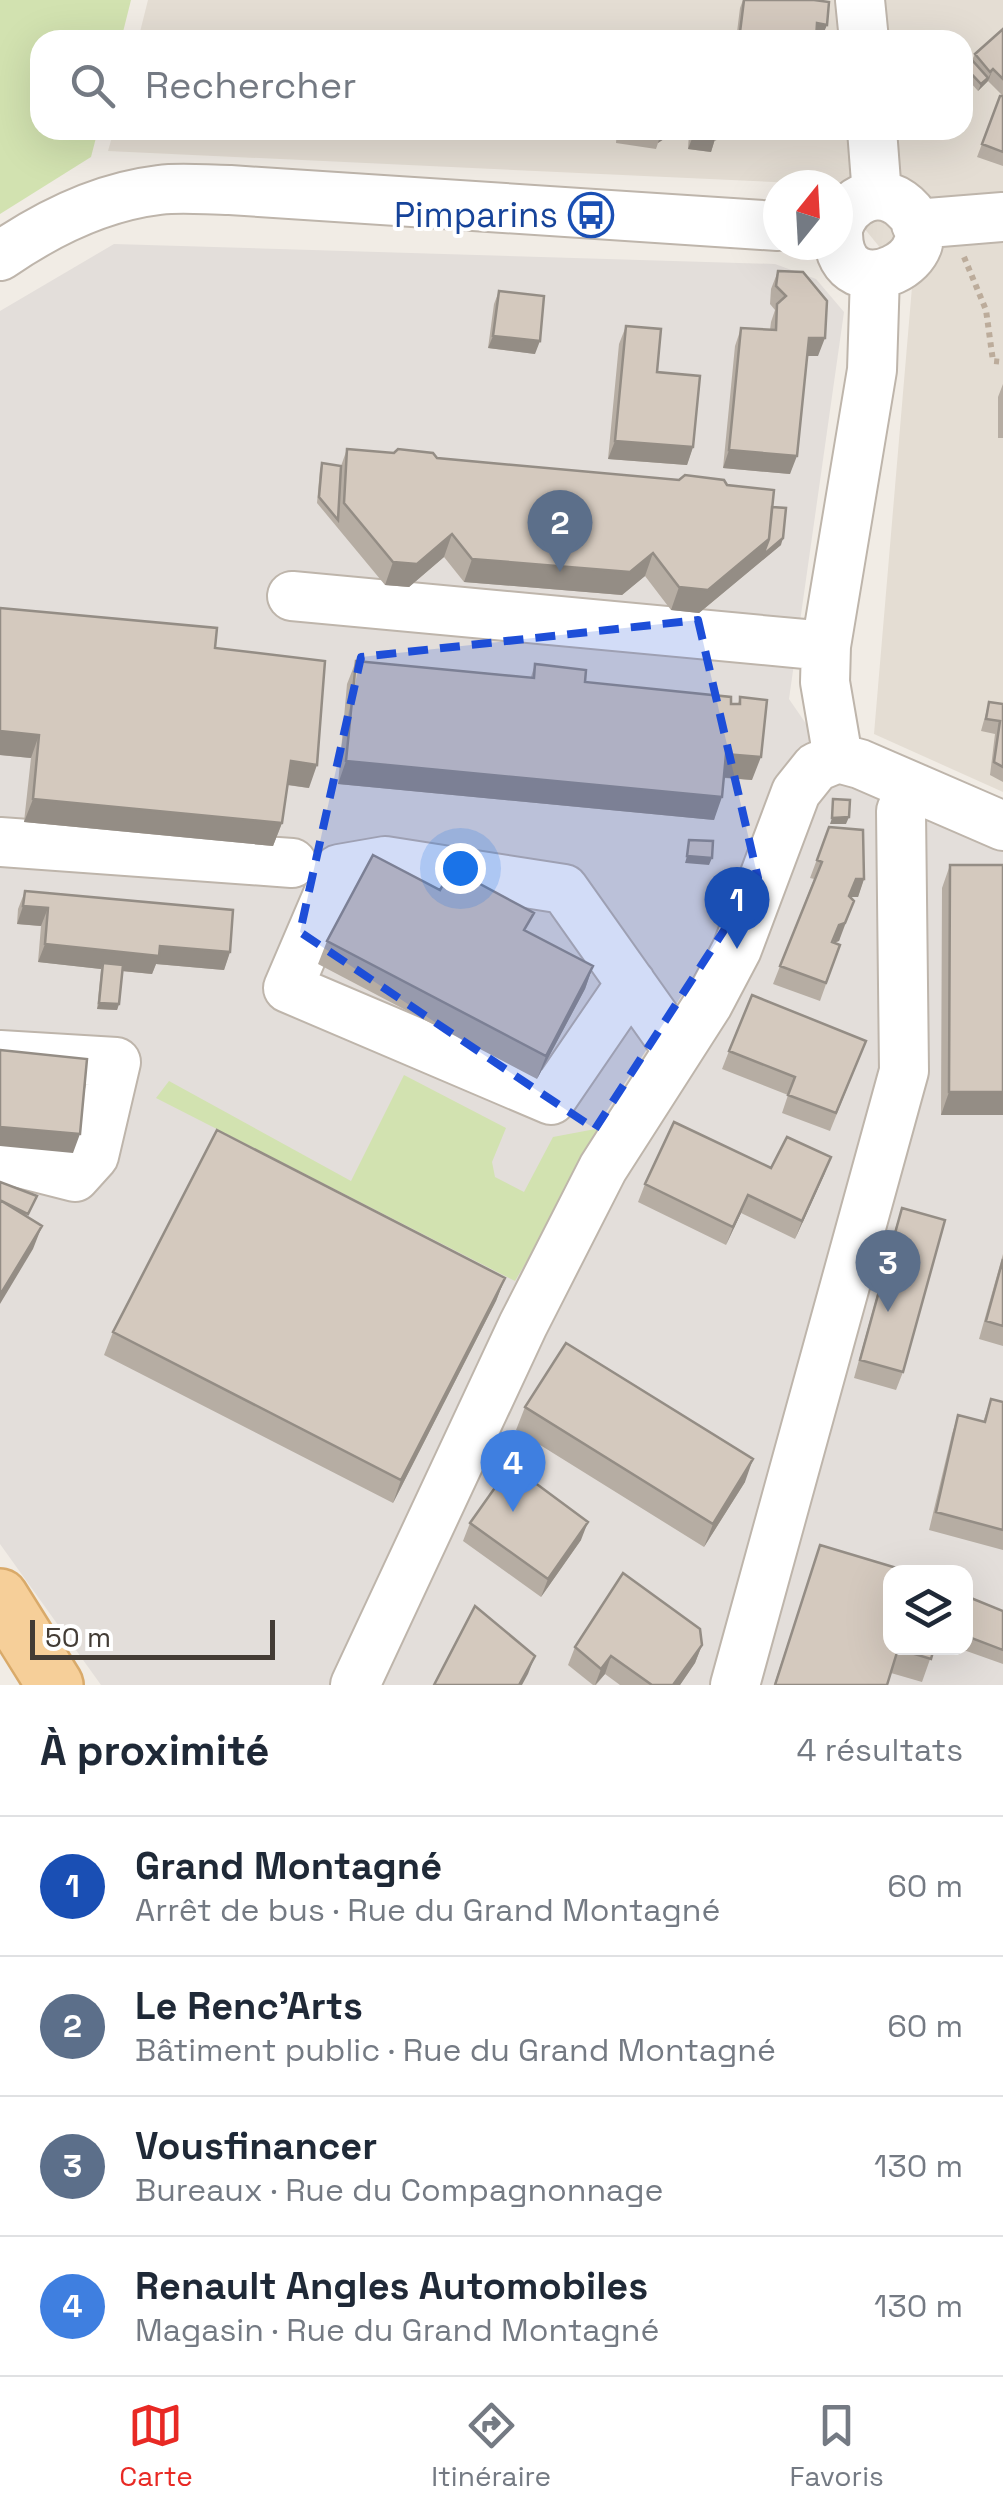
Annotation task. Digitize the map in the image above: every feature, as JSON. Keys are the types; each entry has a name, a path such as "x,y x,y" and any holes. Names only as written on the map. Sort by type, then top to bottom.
{"main road":[{"path":"0,1597 55,1685"},
{"path":"0,1658 17,1685"}],"street":[{"path":"860,0 863,30"},
{"path":"873,140 876,195"},
{"path":"0,256 62,218 108,201 161,189 230,190 763,225"},
{"path":"846,260 875,275 899,269 915,249 916,224 901,203 876,195 853,205"},
{"path":"916,224 1003,217"},
{"path":"838,758 825,682 826,646 872,370 875,275"},
{"path":"292,596 826,646"},
{"path":"354,1685 603,1168 708,1004 737,949 796,792 816,766 838,758 1003,826"},
{"path":"734,1685 904,1071 901,811 911,787"},
{"path":"0,842 292,863"},
{"path":"630,983 551,1100 288,988 339,869 385,861 564,889 678,1050"},
{"path":"0,1055 116,1062 94,1156 76,1177 0,1158"}],"path":[{"path":"958,250 968,264 986,310 993,361 1003,362"}],"highlighted area":[{"path":"698,620 758,878 595,1129 300,932 361,657"}],"shaded area":[{"path":"148,0 1003,0 1003,792 874,734 912,287 853,214 853,170 763,170 763,182 108,151 111,140 973,140 973,30 140,30"},
{"path":"114,244 775,264 816,279 844,312 789,699 844,779 1003,846 1003,1685 101,1685 0,1544 0,311"}],"green space":[{"path":"0,0 131,0 124,30 30,30 30,140 95,140 91,157 0,214"},
{"path":"404,1075 506,1128 492,1162 495,1177 524,1192 553,1137 606,1127 515,1281 156,1098 169,1081 351,1181"}],"building":[{"path":"744,0 829,2 827,25 817,23 817,30 740,30"},
{"path":"1003,29 1003,79 993,69 990,72 975,54"},
{"path":"973,61 988,78 981,84 973,76"},
{"path":"1003,96 1003,152 982,144"},
{"path":"778,271 803,272 827,301 825,338 809,338 797,456 729,450 741,328 776,330 777,304 786,296 776,286"},
{"path":"499,291 544,296 540,341 493,336"},
{"path":"626,326 661,329 657,372 700,376 693,447 615,441"},
{"path":"347,449 394,453 398,449 433,453 437,458 679,480 685,475 774,490 769,539 708,590 679,587 653,553 630,572 472,559 452,534 417,564 393,562 344,503"},
{"path":"322,463 341,466 338,520 319,497"},
{"path":"772,507 786,508 783,538 763,555 769,539"},
{"path":"0,608 217,628 215,648 325,661 317,765 291,761 282,823 33,799 39,735 0,731"},
{"path":"356,661 534,678 535,664 586,670 585,682 731,697 731,704 740,704 740,697 767,700 761,757 726,754 722,797 346,761"},
{"path":"989,702 1003,704 1003,767 994,762 1000,721 986,719"},
{"path":"833,799 850,800 849,817 832,818"},
{"path":"829,827 863,830 864,879 856,879 849,896 854,901 832,942 840,945 826,983 780,966 822,862 817,860"},
{"path":"689,840 713,841 712,858 687,856"},
{"path":"373,855 440,890 452,869 534,913 524,930 593,966 546,1056 327,941"},
{"path":"950,865 1003,865 1003,1092 949,1092"},
{"path":"25,891 233,910 230,952 160,946 159,956 45,944 48,908 23,906"},
{"path":"103,963 123,965 119,1004 99,1003"},
{"path":"752,995 866,1041 836,1113 788,1095 795,1077 729,1051"},
{"path":"0,1050 87,1059 80,1134 0,1127"},
{"path":"674,1122 771,1168 787,1137 831,1157 802,1221 748,1195 733,1227 645,1184"},
{"path":"217,1130 505,1278 401,1480 113,1332"},
{"path":"0,1182 37,1196 28,1214 0,1200"},
{"path":"0,1200 42,1226 0,1295"},
{"path":"902,1208 945,1220 903,1372 860,1360"},
{"path":"1003,1259 1003,1326 986,1321"},
{"path":"566,1343 753,1459 713,1524 525,1407"},
{"path":"991,1399 1003,1402 1003,1530 936,1512 958,1415 985,1422"},
{"path":"511,1465 588,1522 548,1579 470,1523"},
{"path":"820,1545 887,1565 883,1565 883,1655 896,1655 887,1685 775,1685"},
{"path":"623,1573 700,1629 702,1645 673,1685 652,1685 611,1656 601,1669 575,1647"},
{"path":"973,1599 1003,1611 1003,1650 973,1639"},
{"path":"475,1606 535,1656 519,1685 434,1685"}],"place":[{"name":"Pimparins","path":"591,215"},
{"name":"Le Renc'Arts","path":"560,572"},
{"name":"Grand Montagné","path":"737,949"},
{"name":"Vousfinancer","path":"888,1312"},
{"name":"Renault Angles Automobiles","path":"513,1512"}]}
